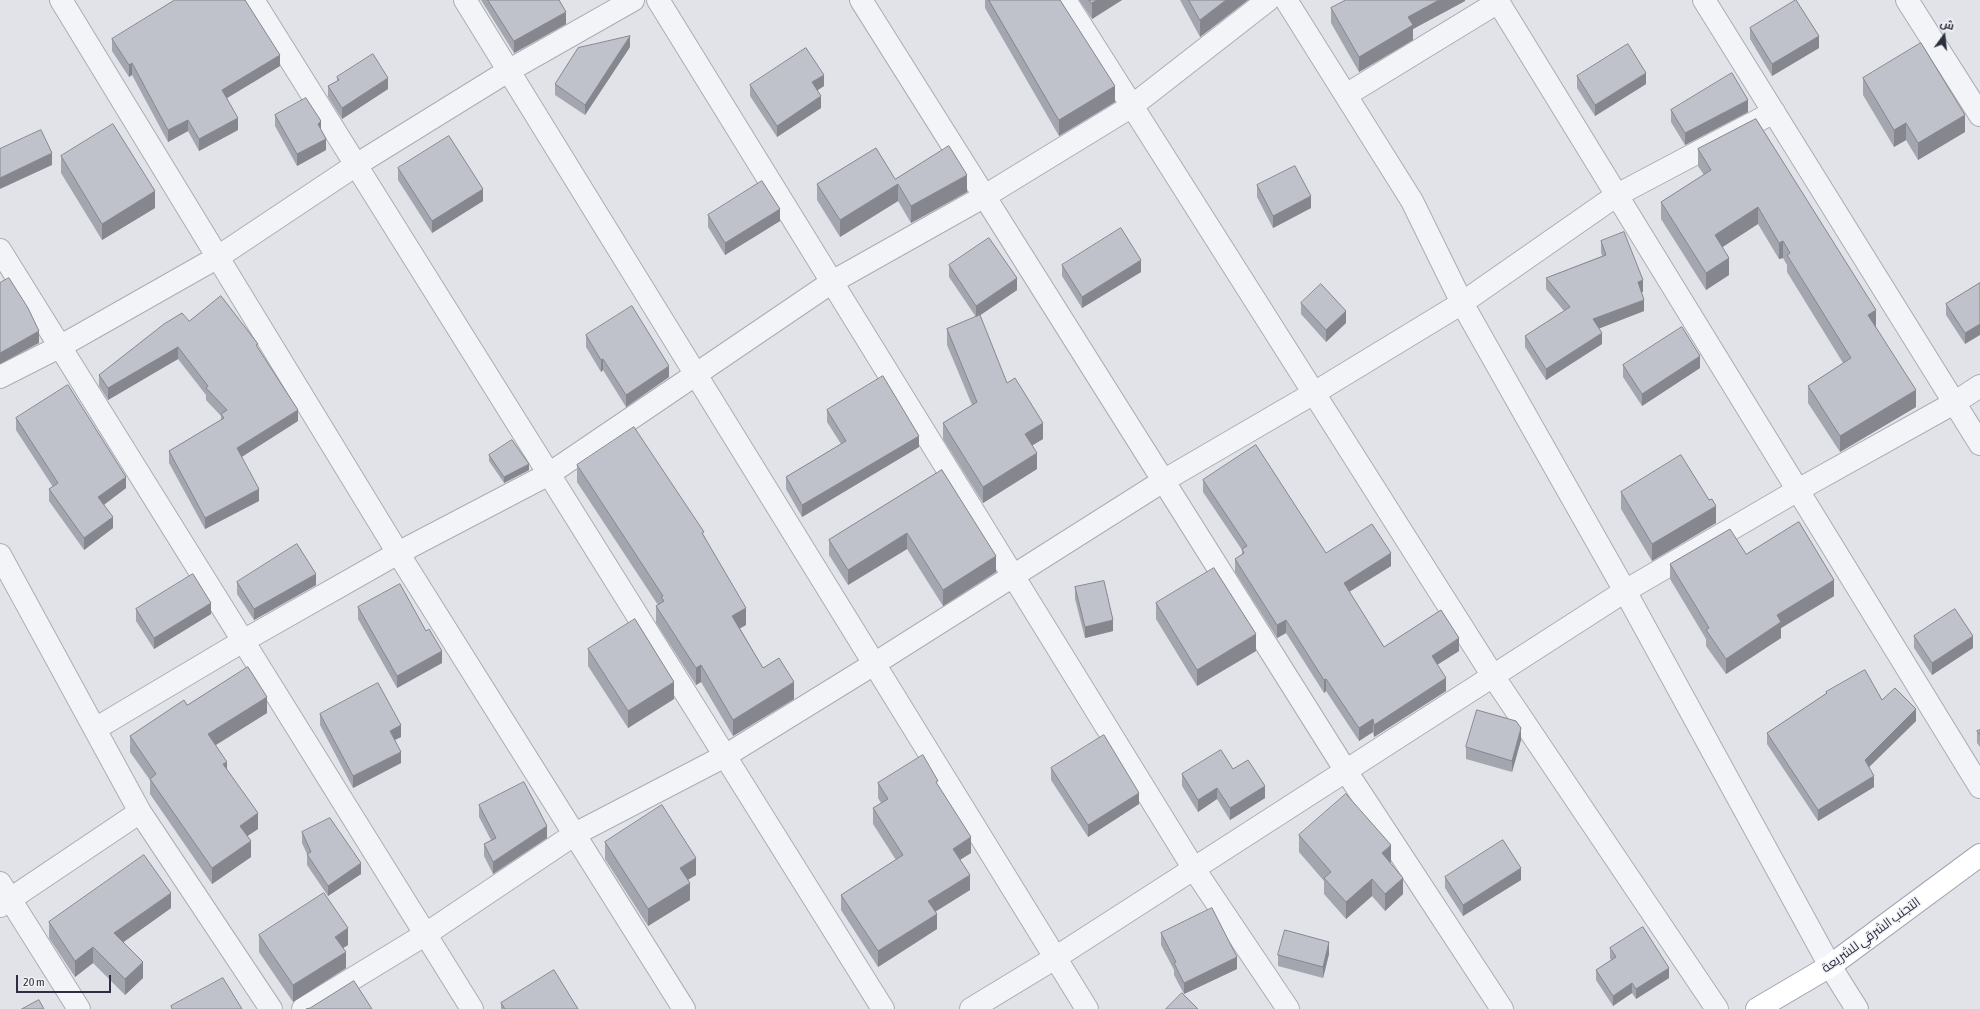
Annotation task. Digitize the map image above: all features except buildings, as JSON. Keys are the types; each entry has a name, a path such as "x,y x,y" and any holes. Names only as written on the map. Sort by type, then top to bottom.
{"main road":[{"name":"التجنب الشرقي للشريعة","path":"1758,1009 1830,966 1980,855"}],"street":[{"path":"61,0 398,553 684,1009"},
{"path":"253,0 883,1009"},
{"path":"465,0 1087,1009"},
{"path":"0,377 61,346 218,257 356,165 508,71 633,0"},
{"path":"658,0 1194,869 1288,1009"},
{"path":"861,0 1346,771 1502,1009"},
{"path":"1065,0 1493,676 1717,1009"},
{"path":"95,729 243,641 398,553 549,474 832,282 984,196 1132,106 1268,0"},
{"path":"1286,0 1412,201 1462,303 1625,591 1830,966 1857,1009"},
{"path":"1704,0 1980,444"},
{"path":"1907,0 1980,115"},
{"path":"1346,95 1497,1 1980,786"},
{"path":"303,1009 426,934 575,834 725,756 874,664 1163,481 1314,393 1462,303 1617,195 1774,112"},
{"path":"0,250 472,1009"},
{"path":"971,1009 1055,958 1625,591 1798,490 1954,403 1980,386"},
{"path":"0,555 140,812 271,1009"},
{"path":"79,1009 3,896 140,812"}]}
